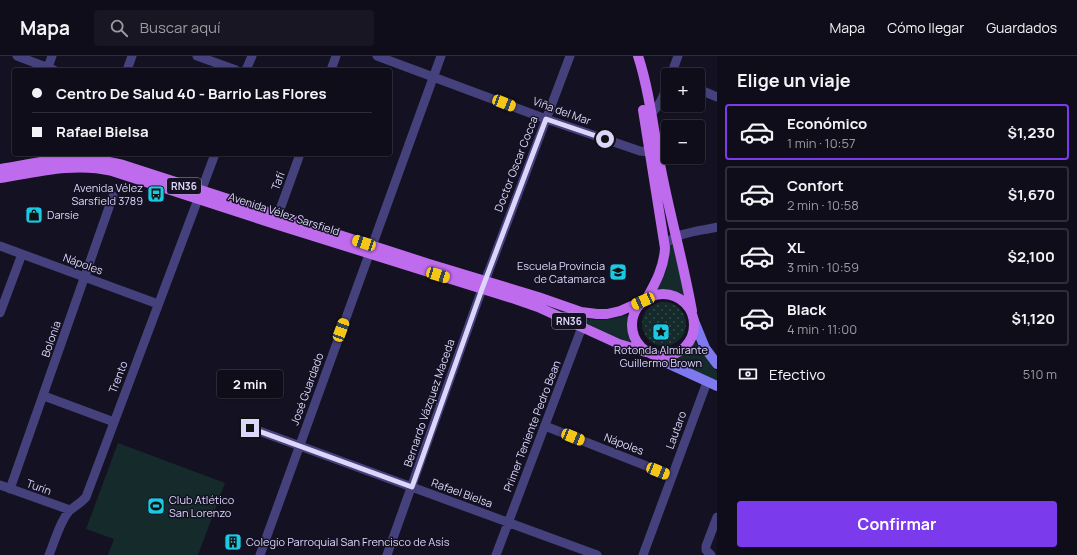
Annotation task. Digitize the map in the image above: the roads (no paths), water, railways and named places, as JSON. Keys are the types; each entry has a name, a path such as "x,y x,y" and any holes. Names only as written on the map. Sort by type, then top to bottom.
{"main road":[{"path":"630,56 647,115 677,236 693,316"},
{"path":"638,56 643,75 649,152 665,244 665,256 662,268 655,285 645,300"},
{"name":"Avenida Vélez Sarsfield","path":"0,169 70,158 94,157 123,165 200,195 484,285 538,307 619,344 649,353 668,364 717,386"},
{"name":"Avenida Vélez Sarsfield","path":"0,178 58,168 80,166 92,167 278,215 370,249"},
{"name":"Avenida Vélez Sarsfield","path":"484,285 538,297 591,314 614,313 645,300"},
{"name":"RN36","path":"693,316 693,336 684,348 671,355 665,356 649,353 637,342 634,337 632,324 635,311 645,300 655,295 670,294 684,301 693,316 705,348 717,364"}],"street":[{"path":"17,56 48,68"},
{"path":"51,68 52,56"},
{"path":"128,68 132,56"},
{"path":"197,56 230,68"},
{"path":"247,68 252,56"},
{"path":"332,68 336,56"},
{"name":"Viña del Mar","path":"377,56 546,119 640,151 649,152"},
{"name":"José Guardado","path":"260,555 441,56"},
{"name":"Doctor Oscar Cocca","path":"484,285 570,56"},
{"path":"674,68 678,56"},
{"path":"705,93 717,97"},
{"path":"647,115 661,101"},
{"name":"Trento","path":"49,555 58,530 70,510 82,503 86,497 215,156"},
{"name":"Tafí","path":"278,215 299,156"},
{"name":"Bolonia","path":"10,489 44,396 113,196"},
{"path":"665,244 677,236 717,227"},
{"name":"Nápoles","path":"0,246 158,304"},
{"path":"0,312 22,254"},
{"name":"Bernardo Vázquez Maceda","path":"387,555 484,285"},
{"name":"Primer Teniente Pedro Bean","path":"496,555 582,327"},
{"name":"Lautaro","path":"643,555 707,382"},
{"path":"44,396 114,422"},
{"name":"Nápoles","path":"545,426 672,476"},
{"name":"Rafael Bielsa","path":"250,428 598,555"},
{"name":"Turín","path":"0,485 70,510"},
{"path":"711,555 708,554 706,546 717,517"}],"place":[{"name":"Avenida Vélez Sarsfield 3789","path":"156,194"},
{"name":"Darsie","path":"34,215"},
{"name":"Escuela Provincia de Catamarca","path":"618,272"},
{"name":"Rotonda Almirante Guillermo Brown","path":"661,332"},
{"name":"Club Atlético San Lorenzo","path":"156,506"},
{"name":"Colegio Parroquial San Frencisco de Asís","path":"233,542"}]}
